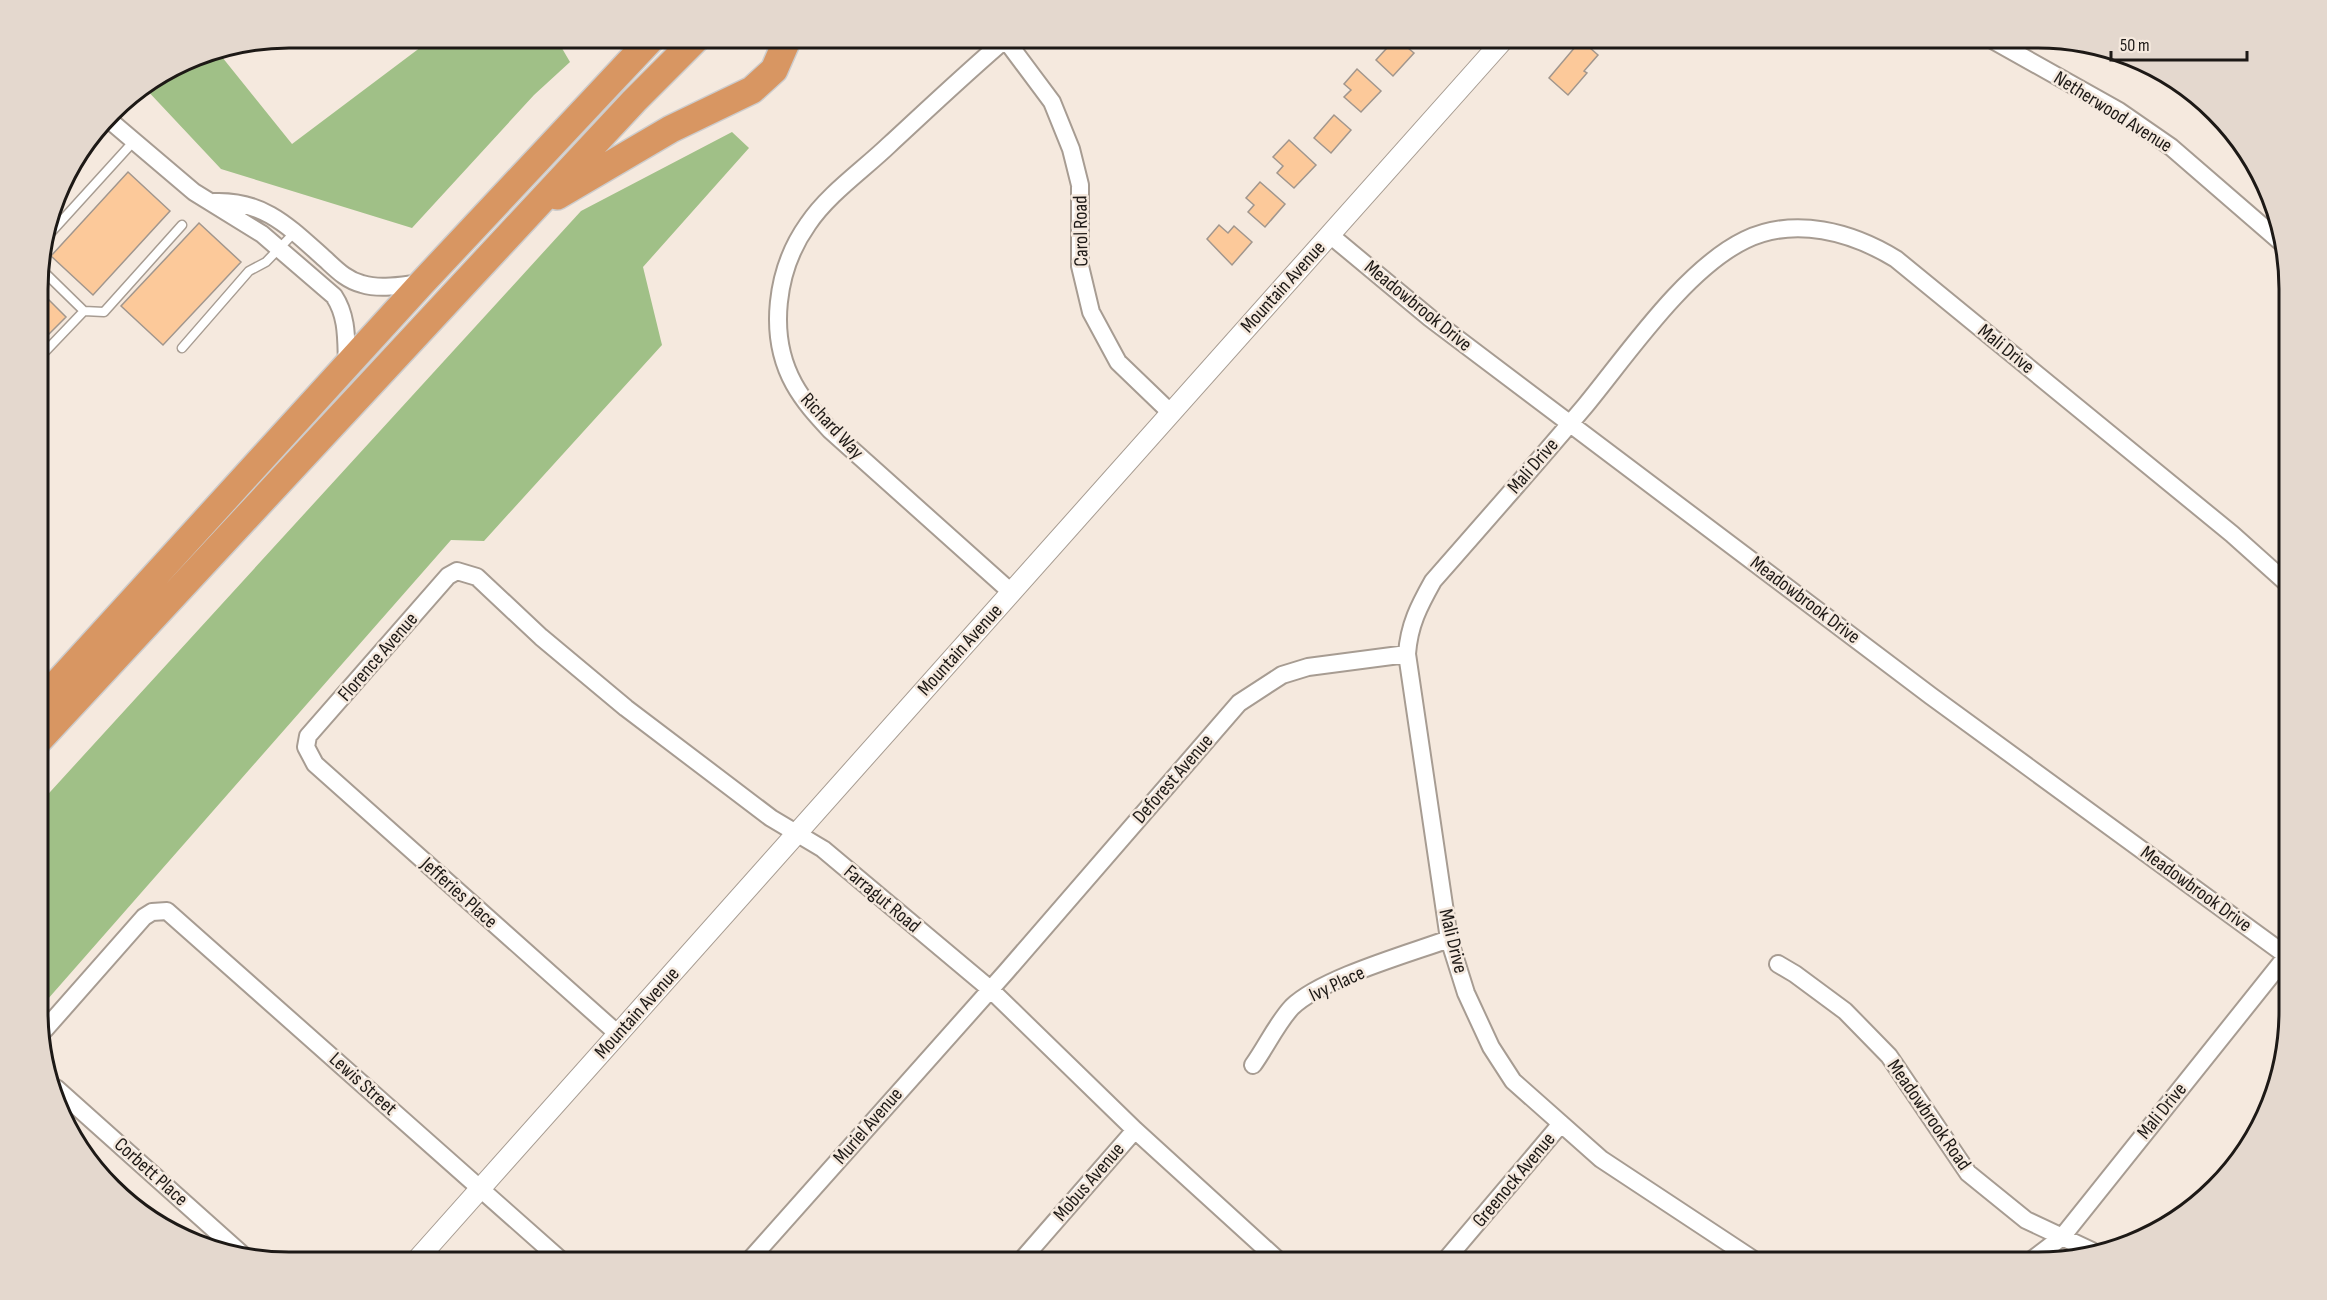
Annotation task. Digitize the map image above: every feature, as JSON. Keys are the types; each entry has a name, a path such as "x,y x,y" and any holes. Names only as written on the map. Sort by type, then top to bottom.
{"highway":[{"path":"48,693 422,283 641,48"},
{"path":"48,730 634,101 687,48"},
{"path":"531,212 671,129 752,90 774,70 784,48"}],"street":[{"name":"Richard Way","path":"995,48 808,223 786,268 779,295 778,323 786,364 793,383 809,407 830,430 1011,592"},
{"name":"Carol Road","path":"1013,48 1052,102 1071,149 1080,185 1080,266 1084,288 1095,321 1118,362 1171,413"},
{"name":"Mountain Avenue","path":"424,1252 1497,48"},
{"name":"Netherwood Avenue","path":"2007,48 2119,111 2162,141 2273,235"},
{"path":"114,124 194,192 213,202 231,218 255,230 334,296 342,308 345,320 347,365"},
{"path":"213,202 238,201 265,212 295,232 346,278 363,285 384,287 422,283"},
{"name":"Mali Drive","path":"1736,1252 1601,1159 1513,1081 1491,1047 1466,993 1449,939 1407,654 1409,629 1416,609 1434,581 1674,298 1724,254 1745,240 1772,232 1817,230 1843,233 1871,244 1896,259 2232,534 2279,576"},
{"name":"Meadowbrook Drive","path":"1330,235 1431,318 1931,696 2279,947"},
{"name":"Florence Avenue","path":"306,747 308,736 448,576 457,572"},
{"name":"Farragut Road","path":"457,572 477,577 541,637 626,708 771,818 823,849 990,989 1135,1130 1269,1252"},
{"name":"Deforest Avenue","path":"990,989 1239,703 1282,675 1308,667 1407,654"},
{"name":"Jefferies Place","path":"306,747 315,764 618,1035"},
{"name":"Lewis Street","path":"49,1025 144,917 160,910 175,918 552,1252"},
{"name":"Ivy Place","path":"1253,1065 1292,1008 1308,996 1328,984 1449,939"},
{"name":"Meadowbrook Road","path":"1778,964 1796,974 1845,1011 1889,1056 1968,1173 2026,1220 2084,1247"},
{"name":"Mali Drive","path":"2043,1252 2062,1237 2279,965"},
{"name":"Muriel Avenue","path":"757,1252 990,989"},
{"name":"Corbett Place","path":"63,1094 232,1245"},
{"name":"Greenock Avenue","path":"1452,1252 1560,1125"},
{"name":"Mobus Avenue","path":"1029,1252 1135,1130"}],"lane":[{"path":"56,227 134,141"},
{"path":"255,230 265,212"},
{"path":"49,277 84,311 104,312 182,225"},
{"path":"182,348 249,271 266,262 295,232"},
{"path":"48,349 84,311"}],"green space":[{"path":"420,48 562,48 570,62 534,95 412,228 221,169 149,93 182,73 222,57 292,144"},
{"path":"732,132 749,148 643,267 662,345 484,541 451,540 48,999 48,794 581,211"}],"building":[{"path":"1387,48 1408,48 1414,53 1393,76 1376,60"},
{"path":"1574,48 1590,48 1598,55 1584,71 1587,73 1568,95 1549,78"},
{"path":"1357,69 1381,91 1361,112 1344,97 1351,90 1344,84"},
{"path":"1334,115 1351,130 1331,153 1314,138"},
{"path":"1289,140 1316,165 1294,188 1277,173 1283,166 1273,157"},
{"path":"128,172 170,211 93,295 51,256"},
{"path":"1260,182 1285,204 1265,227 1248,212 1254,205 1246,198"},
{"path":"199,223 241,262 163,345 121,306"},
{"path":"1219,225 1228,233 1234,226 1252,242 1232,265 1207,239"},
{"path":"48,299 66,317 48,335"}]}
